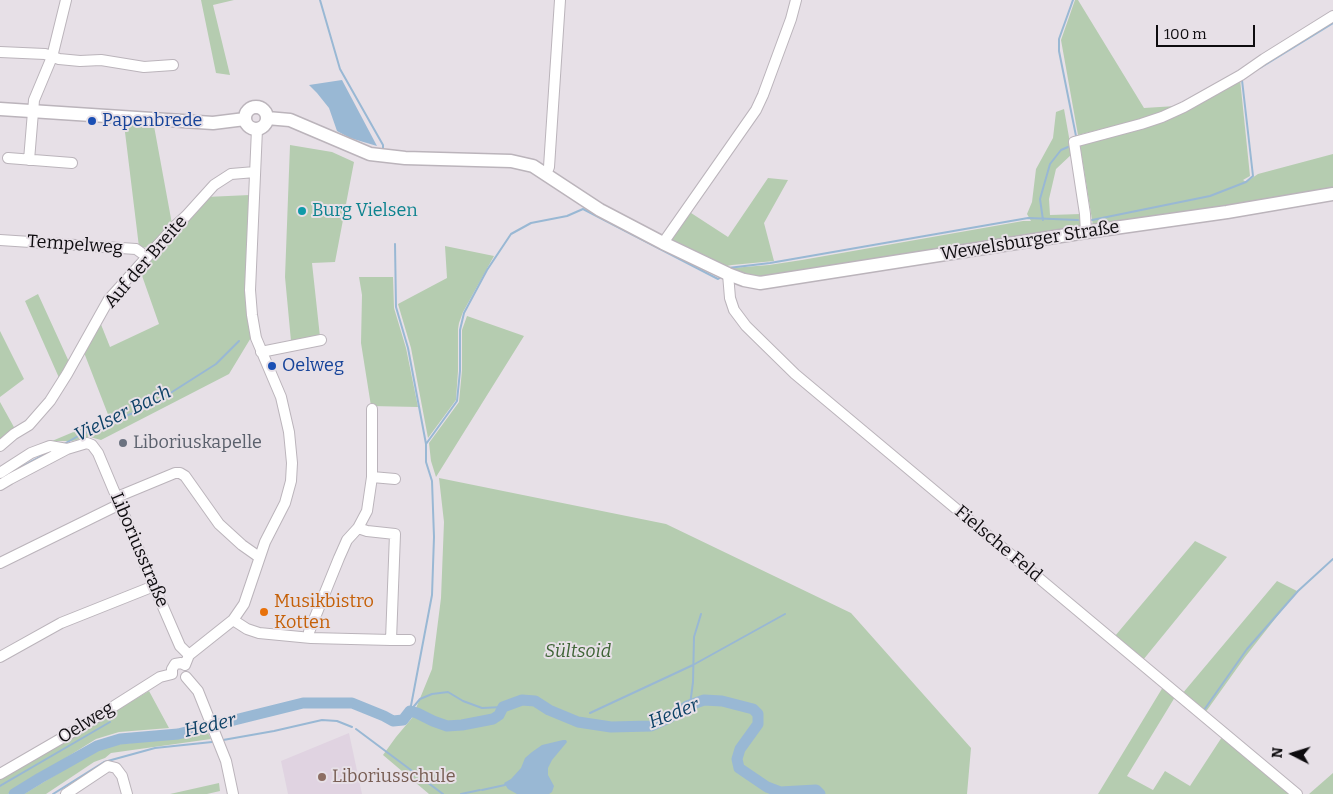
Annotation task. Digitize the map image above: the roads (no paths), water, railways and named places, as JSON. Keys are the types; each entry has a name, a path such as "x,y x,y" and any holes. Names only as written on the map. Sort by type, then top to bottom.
{"main road":[{"path":"257,107 262,108 267,118 265,124 257,129 250,127 246,122 245,116 248,110 257,107"},
{"path":"0,109 213,123 245,118"},
{"path":"267,118 290,120 370,154 405,158 511,161 532,166 600,210 663,243"},
{"name":"Wewelsburger Straße","path":"663,243 728,274 760,283 1227,212 1333,194"}],"street":[{"path":"29,160 34,100 52,57 66,0"},
{"path":"546,174 549,167 560,0"},
{"path":"663,243 756,110 782,44 796,0"},
{"path":"1086,232 1074,142 1140,124 1184,107 1241,75 1333,16"},
{"path":"0,52 45,54 58,59 101,60 144,67 173,65"},
{"path":"187,660 189,671 183,680 178,680 172,674 172,669 176,664 187,660 233,620 244,604 265,542 284,503 290,481 292,463 289,432 281,397 256,338 252,315 250,290 257,129"},
{"path":"8,158 72,163"},
{"name":"Auf der Breite","path":"0,446 14,434 29,425 50,401 109,299 174,227 214,185 231,174 255,172"},
{"name":"Tempelweg","path":"0,240 136,249 147,257"},
{"name":"Fielsche Feld","path":"728,274 730,298 734,310 746,326 795,374 1297,794"},
{"path":"261,352 321,340"},
{"path":"309,638 309,632 347,540 358,528 367,511 372,477 372,409"},
{"name":"Liboriusstraße","path":"66,449 87,443 92,444 98,453 187,660"},
{"path":"0,473 31,453 50,446 66,449"},
{"path":"0,485 66,449"},
{"path":"0,563 175,473 185,476 219,524 242,545 260,557"},
{"path":"372,477 395,479"},
{"path":"358,528 367,531 395,534 391,640"},
{"path":"0,657 60,623 154,586"},
{"path":"233,620 247,629 259,633 309,638 410,640"},
{"name":"Oelweg","path":"0,774 81,727 160,677 172,674"},
{"path":"186,677 198,690 226,761 233,794"},
{"path":"66,794 108,766 116,768 122,776 127,794"}],"water":[{"path":"342,80 377,146 350,138 337,131 329,108 309,85"},
{"path":"563,740 567,742 548,768 548,775 554,786 552,792 549,794 517,794 508,789 504,783 511,779 521,768 525,758 542,745"}],"waterway":[{"path":"320,0 340,69 383,145 383,150"},
{"path":"1073,0 1059,39 1059,51 1076,136"},
{"path":"1260,68 1333,23"},
{"path":"1092,220 1210,196 1246,182 1253,176 1242,80"},
{"path":"1043,220 1040,199 1050,164 1061,150 1068,147"},
{"path":"410,711 432,595 434,537 432,481 426,462 426,444 457,401 460,371 460,330 464,313 487,270 511,234 531,223 567,216 583,209 718,279 721,277"},
{"path":"728,268 770,263 1028,218 1078,220"},
{"path":"395,244 396,307 408,348 426,444"},
{"name":"Vielser Bach","path":"64,444 80,435 150,406 216,364 239,341"},
{"name":"Vielser Bach","path":"7,475 49,452"},
{"path":"1204,710 1247,649 1298,591 1333,559"},
{"path":"690,705 693,682 694,637 701,614"},
{"path":"590,713 693,665 785,614"},
{"name":"Heder","path":"410,711 420,699 432,694 448,692 463,701 482,708 503,707"},
{"name":"Heder","path":"14,794 97,746 120,739 178,734 303,703 352,703 393,721 403,720 410,711 447,726 493,719 499,715 503,707 522,700 535,701 549,710 578,722 611,727 651,726 669,718 687,706 704,700 722,701 753,709 758,714 758,724 740,749 737,759 739,768 767,787 780,792 816,790 820,794"},
{"path":"223,740 322,720 337,721 352,727"},
{"path":"0,786 110,722"},
{"path":"356,729 443,794"},
{"path":"53,794 104,762 155,748 212,742"},
{"path":"482,790 505,785"},
{"path":"461,794 480,790"}],"place":[{"name":"Papenbrede","path":"92,121"},
{"name":"Burg Vielsen","path":"302,211"},
{"name":"Oelweg","path":"272,366"},
{"name":"Liboriuskapelle","path":"123,443"},
{"name":"Musikbistro Kotten","path":"264,612"},
{"name":"Liboriusschule","path":"322,777"}],"park label":[{"name":"Sültsoid","path":"578,652"}]}
